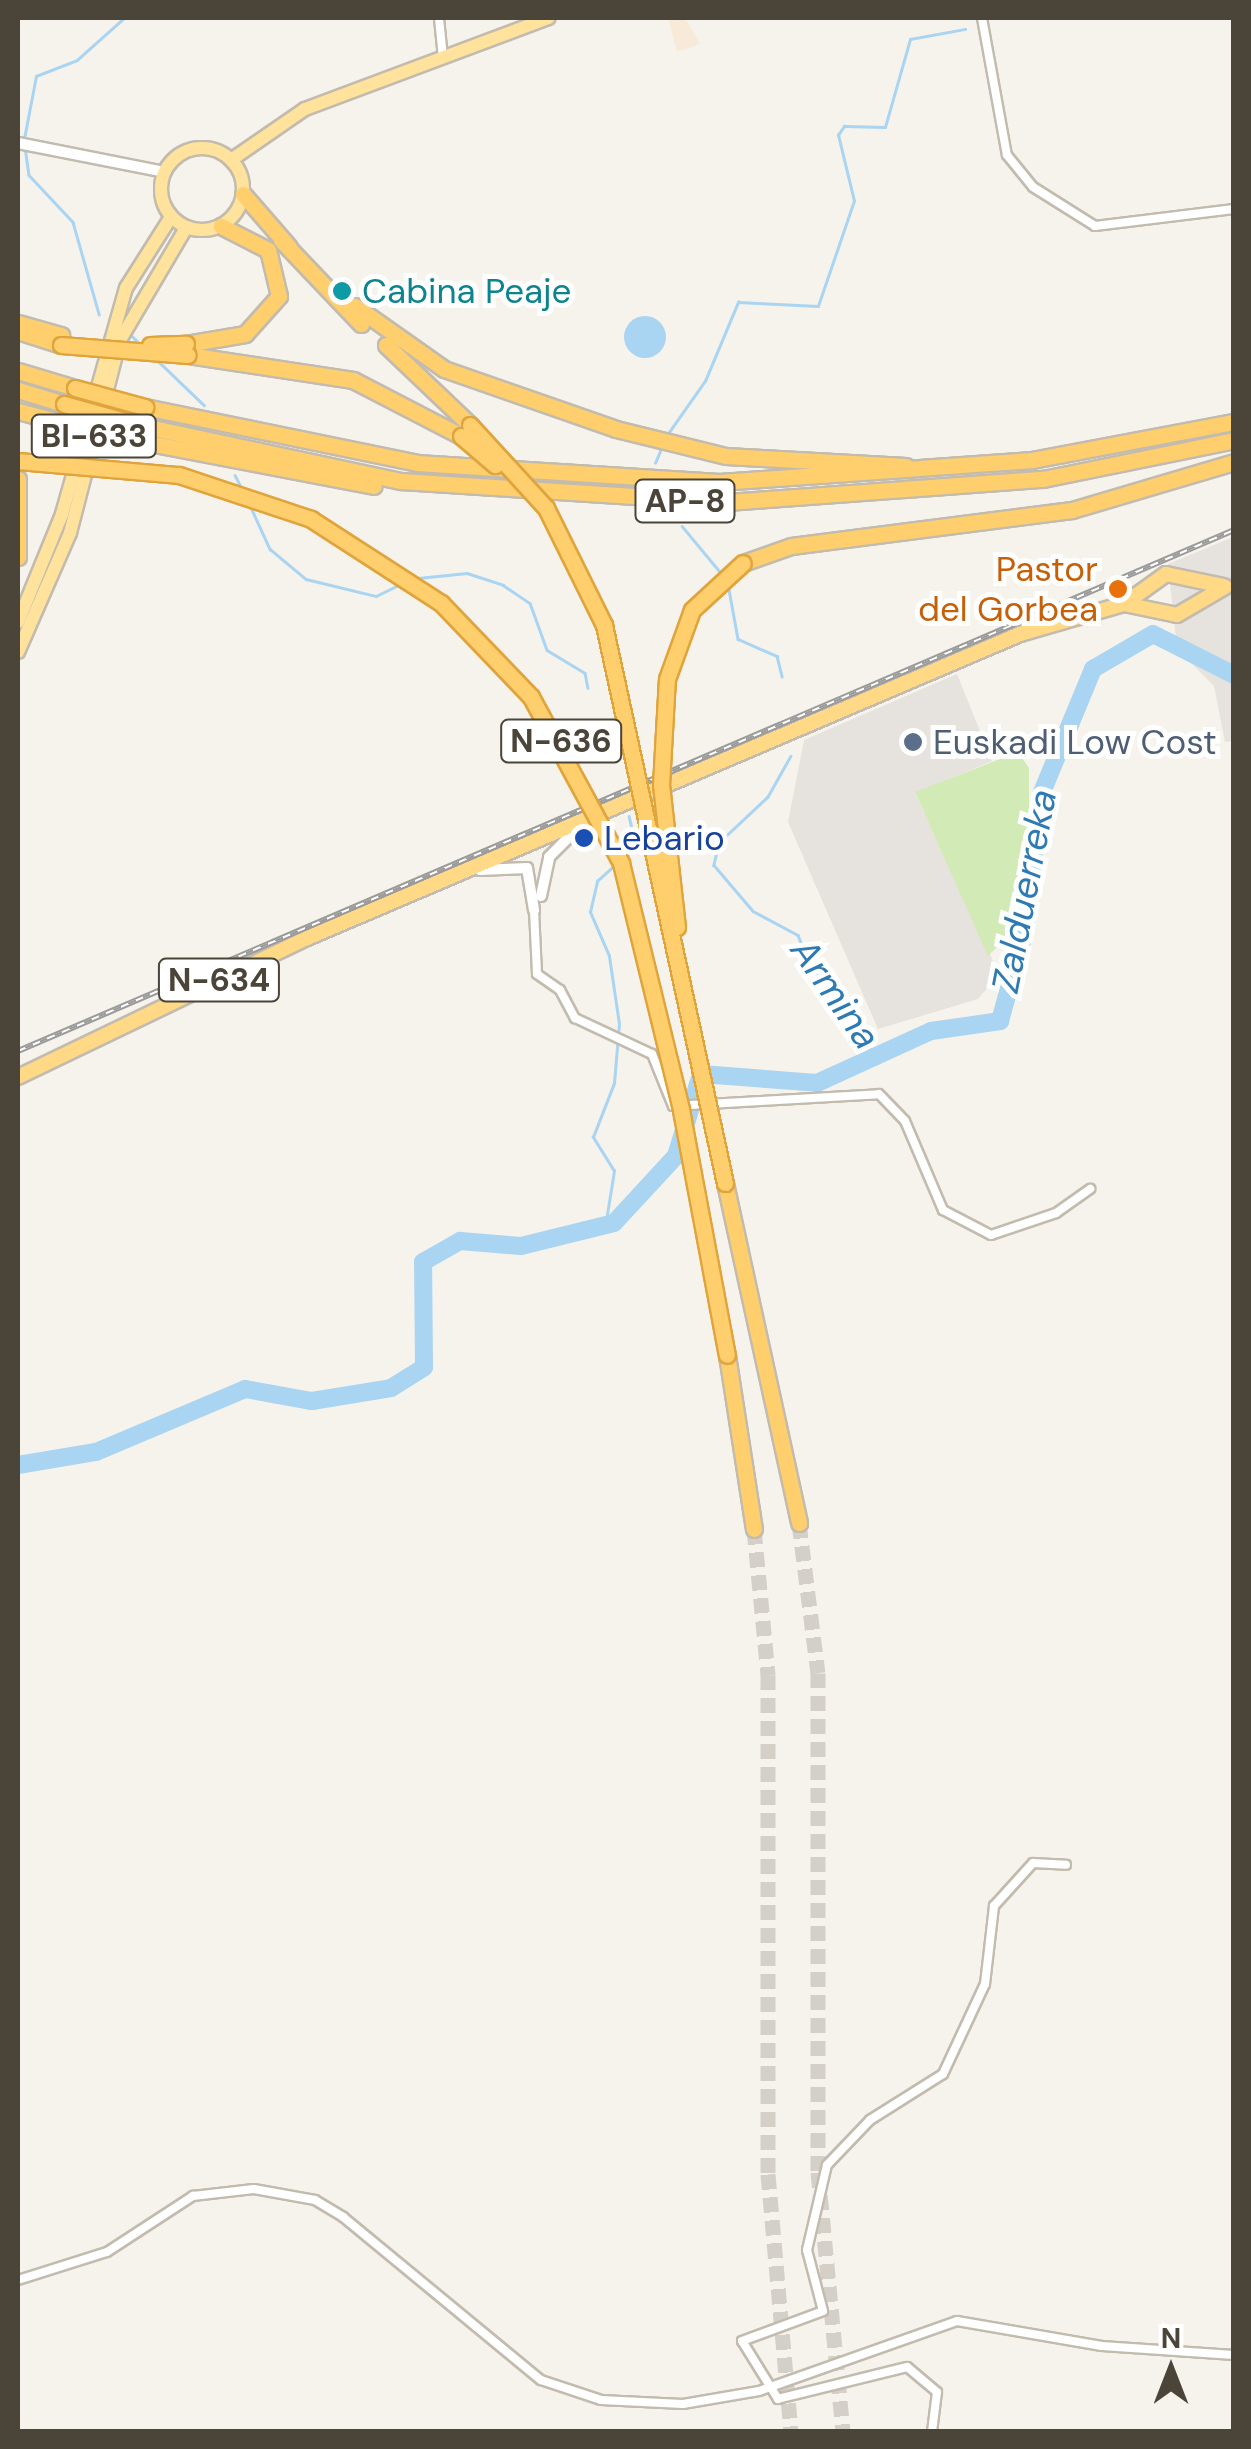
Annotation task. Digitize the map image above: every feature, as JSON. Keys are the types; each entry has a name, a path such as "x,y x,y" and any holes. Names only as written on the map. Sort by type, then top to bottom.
{"highway":[{"path":"243,194 281,240 566,541 615,662 679,976 799,1522"},
{"path":"188,349 245,334 278,296 268,250 221,226"},
{"path":"281,240 325,280"},
{"path":"355,306 444,369 616,429 726,456 945,469"},
{"path":"18,323 61,340"},
{"path":"18,331 61,340 188,349 353,380 465,431"},
{"name":"AP-8","path":"18,371 145,407 302,444 532,476 719,482 945,469 1234,422"},
{"name":"AP-8","path":"18,390 136,432 401,481 618,500 942,490 1234,440"},
{"path":"18,411 60,422 136,432"},
{"name":"N-636","path":"18,461 179,475 311,520 441,603 531,697 621,863 682,1110 754,1529"},
{"path":"679,976 661,785 667,679 692,610 743,562 791,546 1072,510 1234,462"},
{"path":"18,479 18,557"},
{"name":"N-634","path":"18,1077 421,888 1020,634 1124,604 1166,574 1229,586"},
{"path":"1187,580 1189,607"},
{"path":"1152,585 1154,606"},
{"name":"N-634","path":"1124,604 1154,606 1170,616 1229,586"}],"main road":[{"path":"230,160 305,109 550,18"},
{"path":"194,148 230,160 243,194 221,226 186,228 171,217 164,172 194,148"},
{"name":"BI-633","path":"18,622 62,514 126,288 171,217"},
{"name":"BI-633","path":"18,652 70,533 120,340 186,228"}],"street":[{"path":"439,18 443,58"},
{"path":"982,18 1007,154 1033,187 1096,226 1234,208"},
{"path":"18,143 39,144 164,172"},
{"path":"534,910 549,858 584,822"},
{"path":"421,888 516,862 536,880 537,974 594,1027 640,1046 655,1057 667,1101 684,1108 879,1094 905,1121 943,1210 992,1235 1056,1214 1090,1189"},
{"path":"932,2432 936,2392 907,2366 798,2400 778,2399 742,2341 823,2312 807,2250 827,2165 870,2120 943,2074 985,1984 994,1906 1033,1862 1066,1865"},
{"path":"18,2280 108,2252 193,2196 254,2189 315,2200 343,2217 541,2380 601,2400 683,2404 772,2388 958,2321 1102,2346 1234,2355"}],"shaded area":[{"path":"668,18 685,18 700,44 677,52"},
{"path":"1233,537 1233,741 1225,742 1214,686 1177,649 1168,564"},
{"path":"957,674 992,761 915,793 999,974 978,999 878,1029 788,822 804,740"}],"green space":[{"path":"1018,752 1029,768 1029,833 1005,939 988,956 915,792"}],"water":[{"path":"645,316 660,322 666,337 660,352 645,358 630,352 624,337 630,322"}],"waterway":[{"path":"24,139 36,76 77,60 124,18"},
{"name":"Armina","path":"667,435 705,381 738,302 818,306 854,201 838,135 844,126 885,127 910,39 965,29"},
{"path":"25,147 29,175 73,222 99,314"},
{"path":"130,334 142,346"},
{"path":"155,358 204,405"},
{"name":"Armina","path":"655,463 661,449"},
{"path":"235,475 241,487"},
{"path":"249,503 270,549 306,579 376,596 401,584"},
{"name":"Armina","path":"682,526 721,573"},
{"path":"418,578 467,573 503,585 530,603 547,650 585,673 588,688"},
{"name":"Armina","path":"728,584 738,639 777,656 782,676"},
{"name":"Zalduerreka","path":"18,1465 96,1452 245,1389 312,1401 391,1388 424,1367 423,1262 460,1241 521,1246 614,1223 676,1156 701,1074 817,1083 931,1031 1000,1021 1025,930 1040,797 1093,669 1153,634 1234,675"},
{"name":"Armina","path":"791,756 768,797 719,843 714,865 753,911 798,935 810,967 864,1023 861,1040 880,1058"},
{"path":"626,857 635,844 629,817"},
{"path":"605,1227 614,1171 593,1137 614,1083 619,1024 609,956 590,912 597,881 616,864"}],"tunnel":[{"path":"799,1523 818,1673 818,2172 843,2432"},
{"path":"754,1529 768,1675 768,2174 791,2432"}],"railway":[{"path":"18,1051 1234,530"}],"place":[{"name":"Cabina Peaje","path":"342,291"},
{"name":"Pastor del Gorbea","path":"1118,589"},
{"name":"Euskadi Low Cost","path":"913,742"},
{"name":"Lebario","path":"584,838"}]}
